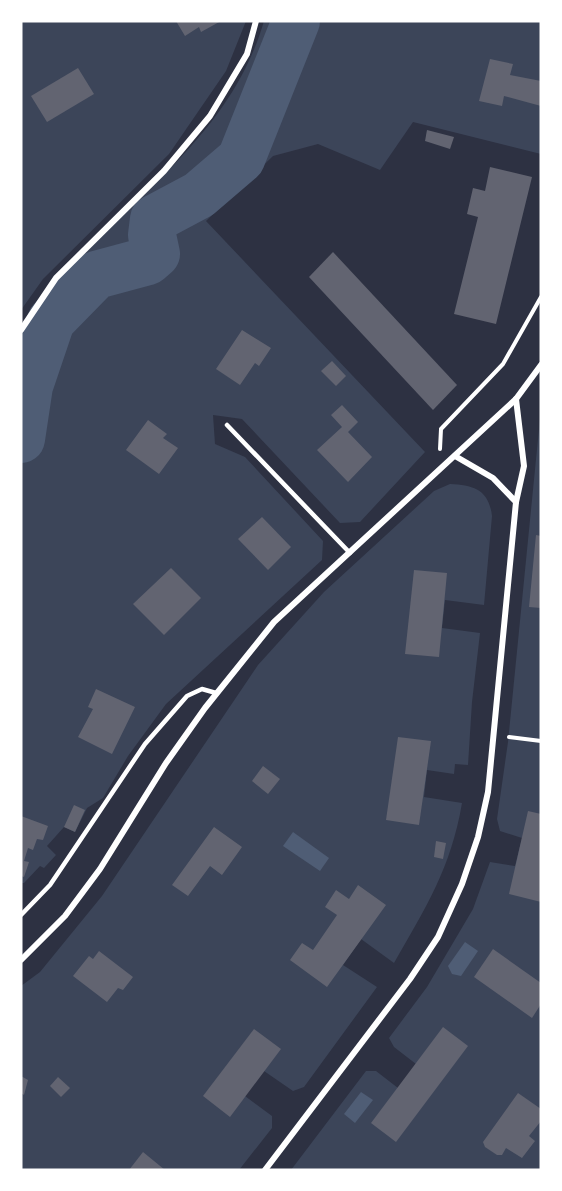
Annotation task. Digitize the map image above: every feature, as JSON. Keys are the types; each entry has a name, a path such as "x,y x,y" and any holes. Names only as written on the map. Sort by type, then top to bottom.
{"street":[{"path":"21,330 56,278 165,171 210,116 247,54 256,21"},
{"path":"21,960 53,930 100,869 166,764 216,693 274,622 516,399 541,365"},
{"path":"265,1170 410,979 438,937 453,908 478,837 488,792 516,502 524,466 516,399"},
{"path":"455,456 493,478 516,502"}],"lane":[{"path":"227,425 350,553"},
{"path":"21,915 50,885 145,744 187,696 202,689 216,693"}],"path":[{"path":"444,467 438,442 441,429 503,364 541,297"},
{"path":"494,736 541,741"}],"shaded area":[{"path":"21,21 246,21 226,71 169,154 43,279 21,310"},
{"path":"264,21 541,21 541,154 413,122 380,170 318,144 273,156 206,221 425,452 360,522 340,523 242,419 213,415 215,444 245,457 323,541 322,560 166,704 128,756 103,798 87,808 75,832 64,827 47,846 56,855 44,868 40,866 24,883 21,883 21,339 63,278 205,130 229,97 249,61"},
{"path":"541,409 541,1170 291,1170 366,1071 376,1071 398,1088 416,1064 394,1047 389,1038 427,987 473,909 490,862 515,866 522,838 500,831 497,819 508,742"},
{"path":"450,484 466,486 479,491 488,500 492,516 484,605 445,600 442,628 480,633 468,765 455,764 454,774 427,770 424,797 462,803 451,848 436,886 394,963 361,939 343,965 377,987 304,1087 293,1091 264,1071 245,1096 272,1116 272,1128 239,1170 21,1170 21,986 40,972 102,896 258,665 324,592 434,491"},
{"path":"293,832 329,858 320,871 283,846"},
{"path":"465,942 478,951 461,976 452,974 448,966"},
{"path":"361,1092 373,1100 355,1123 344,1114"}],"building":[{"path":"176,21 221,21 201,32 199,27 185,36"},
{"path":"490,59 513,64 510,75 541,81 541,106 504,96 502,106 479,101"},
{"path":"78,68 94,94 47,122 31,96"},
{"path":"427,130 454,137 450,149 425,141"},
{"path":"490,167 532,177 496,324 454,314 478,217 467,214 473,188 485,191"},
{"path":"333,252 457,385 433,410 309,277"},
{"path":"242,330 271,348 259,366 255,363 240,385 216,369"},
{"path":"332,361 346,376 336,386 321,371"},
{"path":"342,405 358,422 348,432 372,457 348,482 317,450 342,427 331,415"},
{"path":"148,420 167,434 163,438 178,448 159,474 126,450"},
{"path":"262,517 291,547 268,570 238,539"},
{"path":"536,535 541,536 541,608 529,607"},
{"path":"171,568 201,598 164,635 133,604"},
{"path":"414,570 447,573 439,657 405,654"},
{"path":"96,689 135,707 112,754 78,737 93,709 88,707"},
{"path":"398,737 431,741 419,825 386,820"},
{"path":"263,766 280,779 268,794 252,781"},
{"path":"74,805 85,810 75,832 64,827"},
{"path":"528,811 541,814 541,902 509,894"},
{"path":"21,816 48,826 43,840 37,839 33,850 28,848 24,861 29,862 24,877 21,876"},
{"path":"214,827 242,847 222,875 210,866 188,896 172,885"},
{"path":"436,841 446,843 443,859 434,857"},
{"path":"358,885 386,905 327,987 290,960 302,943 313,950 337,915 325,907 336,890 349,899"},
{"path":"493,949 541,983 541,1004 532,1018 474,977"},
{"path":"99,951 133,977 123,990 118,988 107,1002 73,976 89,956 93,959"},
{"path":"443,1027 468,1046 396,1142 371,1123"},
{"path":"254,1029 281,1049 230,1117 203,1096"},
{"path":"21,1076 28,1080 24,1095 21,1093"},
{"path":"58,1077 70,1088 61,1097 50,1086"},
{"path":"518,1093 541,1109 541,1121 529,1136 535,1141 522,1158 506,1148 502,1155 497,1155 485,1147 483,1142"},
{"path":"143,1152 165,1170 129,1170"}],"waterway":[{"path":"21,439 29,386 51,321 96,275 148,261 156,254 152,235 154,219 199,195 241,159 296,21"}]}
